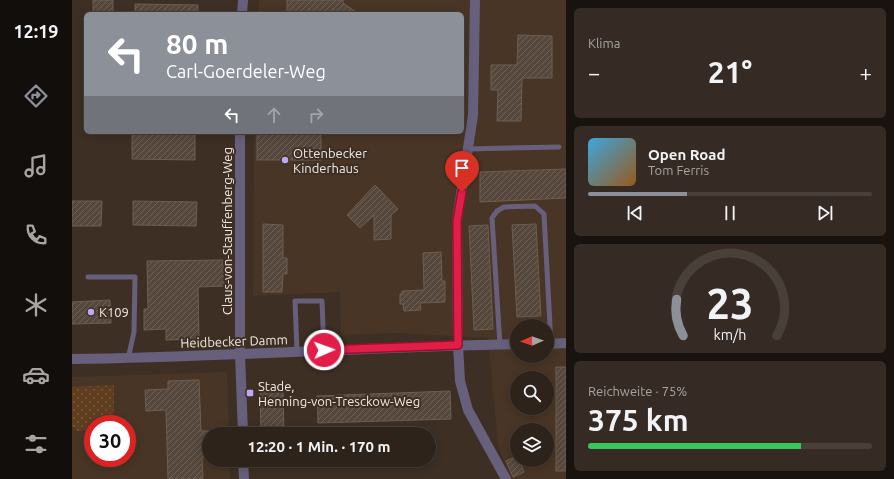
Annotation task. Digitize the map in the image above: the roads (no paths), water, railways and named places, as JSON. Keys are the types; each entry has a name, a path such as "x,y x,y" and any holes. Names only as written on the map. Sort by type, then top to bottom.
{"street":[{"path":"242,12 243,0"},
{"path":"476,0 474,115 457,221 458,345 460,381 468,410 506,479"},
{"name":"Claus-von-Stauffenberg-Weg","path":"240,134 240,354 242,427"},
{"path":"554,344 566,343"},
{"name":"Heidbecker Damm","path":"72,359 510,344"},
{"path":"243,467 244,479"}],"lane":[{"path":"468,149 560,147"},
{"path":"500,345 492,218 497,211 504,207 535,206 544,214 548,319"},
{"path":"88,277 135,277 134,332 128,358"},
{"path":"296,352 295,301 322,300 324,350"}],"place":[{"name":"Ottenbecker Kinderhaus","path":"285,160"},
{"name":"K109","path":"91,312"},
{"name":"Stade, Henning-von-Tresckow-Weg","path":"250,393"}]}
